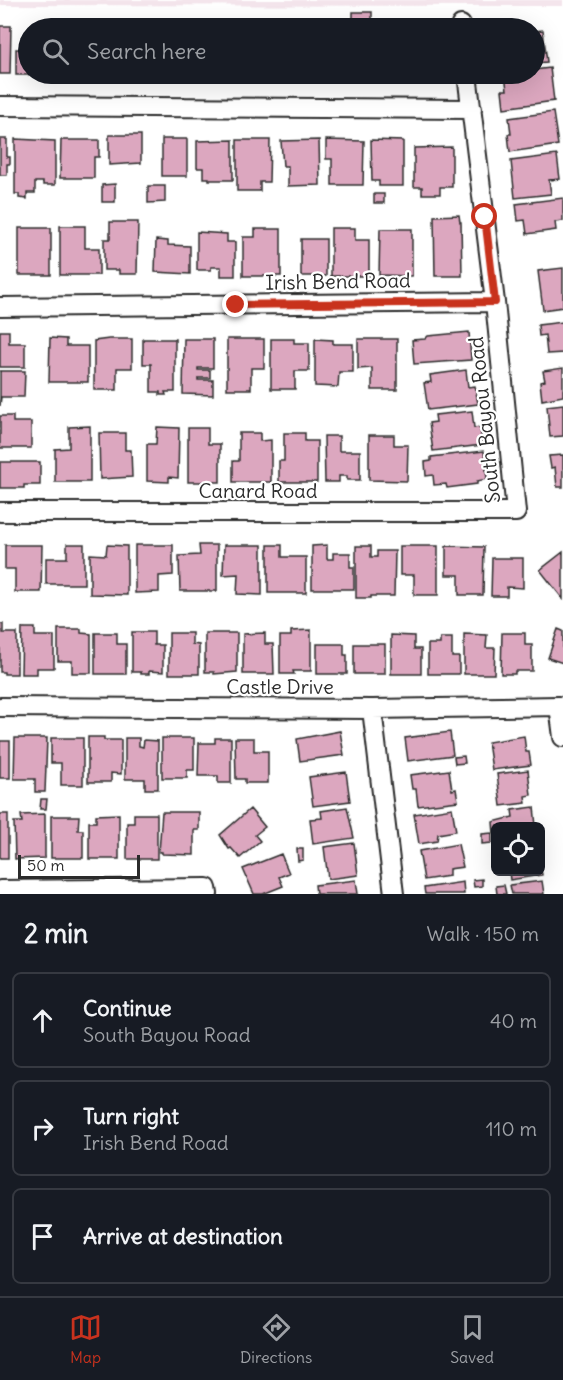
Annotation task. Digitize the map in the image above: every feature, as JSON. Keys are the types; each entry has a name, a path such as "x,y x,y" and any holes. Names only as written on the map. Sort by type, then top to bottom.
{"street":[{"name":"South Bayou Road","path":"468,84 495,302 516,512"},
{"path":"0,106 472,109"},
{"name":"Irish Bend Road","path":"0,307 495,302"},
{"name":"Canard Road","path":"0,512 516,512"},
{"name":"Castle Drive","path":"0,708 372,709 559,706 563,737"},
{"path":"372,709 394,894"},
{"path":"0,890 25,892 121,887 208,891"}],"shaded area":[{"path":"0,0 563,0 563,6 0,5"}],"building":[{"path":"353,12 372,12 372,18 353,18"},
{"path":"0,26 11,26 10,74 0,74"},
{"path":"16,49 18,49 18,75 16,75"},
{"path":"550,68 554,101 504,108 502,90 507,90 506,84 545,84 545,69"},
{"path":"553,112 558,145 510,152 509,118"},
{"path":"109,135 141,135 141,163 109,165"},
{"path":"0,139 7,139 7,157 10,157 10,164 7,164 7,175 0,175"},
{"path":"15,139 55,141 55,185 35,182 35,193 27,193 27,199 19,198 19,194 15,194"},
{"path":"162,139 187,139 187,176 162,176"},
{"path":"61,140 99,140 99,157 94,157 94,178 60,178"},
{"path":"233,140 233,180 203,178 203,168 197,168 197,141"},
{"path":"237,140 270,140 269,182 260,182 260,191 237,191"},
{"path":"319,140 320,185 288,186 288,166 283,166 281,141"},
{"path":"326,140 364,141 363,185 332,185 332,159 326,159"},
{"path":"371,140 403,141 403,186 379,186 379,181 372,181"},
{"path":"452,147 452,187 440,187 440,194 422,194 422,187 414,187 414,148"},
{"path":"557,155 560,179 549,180 551,194 515,198 511,161"},
{"path":"115,184 115,202 102,202 102,185"},
{"path":"148,186 165,186 165,202 148,203"},
{"path":"374,194 384,194 384,203 374,203"},
{"path":"563,198 563,221 555,222 556,230 527,234 525,220 518,221 516,204"},
{"path":"459,215 462,276 435,276 434,216"},
{"path":"110,222 138,222 137,274 119,274 119,270 104,270 104,239 110,239"},
{"path":"60,226 85,226 85,248 99,248 99,275 60,275"},
{"path":"19,228 51,228 51,275 19,275"},
{"path":"331,228 355,228 355,240 369,240 369,276 331,276"},
{"path":"255,229 281,229 281,276 243,276 243,237 255,237"},
{"path":"380,229 412,229 412,276 379,275"},
{"path":"197,232 227,234 227,242 235,242 235,276 221,276 221,267 197,270"},
{"path":"301,239 326,239 326,276 301,276"},
{"path":"156,240 168,241 168,245 190,246 190,274 155,272"},
{"path":"563,268 563,307 543,310 538,271"},
{"path":"563,322 563,353 547,354 545,335 539,336 538,325"},
{"path":"0,331 9,331 9,343 25,343 25,367 0,367"},
{"path":"469,332 471,360 414,364 412,340"},
{"path":"50,338 66,339 66,346 88,346 88,382 49,382"},
{"path":"132,339 132,368 117,368 117,390 94,390 94,341"},
{"path":"143,339 175,339 175,392 165,392 166,395 160,395 160,392 151,392 151,364 143,364"},
{"path":"184,339 213,339 213,368 198,368 198,370 210,370 210,378 198,378 198,380 213,380 213,395 183,394"},
{"path":"227,339 264,339 264,368 251,368 251,389 227,389"},
{"path":"271,339 294,339 294,343 309,343 309,371 295,371 295,389 271,389"},
{"path":"315,339 333,340 333,344 353,344 353,372 339,372 338,387 315,386"},
{"path":"358,339 397,339 397,390 372,390 372,368 358,369"},
{"path":"563,368 563,396 542,400 540,382 545,381 543,371"},
{"path":"466,370 468,387 475,386 478,404 428,410 424,383 431,382 430,375"},
{"path":"0,371 25,371 24,397 1,397 0,406"},
{"path":"563,404 563,436 550,437 547,406"},
{"path":"472,411 474,428 480,427 482,445 433,451 429,423 436,422 435,415"},
{"path":"0,416 13,416 13,422 31,422 31,448 0,448"},
{"path":"90,426 90,482 55,482 55,449 69,448 69,427"},
{"path":"157,427 179,428 178,478 169,477 169,482 147,481 147,444 156,444"},
{"path":"188,428 208,428 208,444 220,444 220,482 188,482"},
{"path":"99,433 125,433 125,450 131,450 132,477 100,479"},
{"path":"239,433 260,433 260,441 271,440 271,482 233,482 233,461 239,461"},
{"path":"284,433 305,433 305,441 317,441 317,482 279,482 279,461 284,461"},
{"path":"369,435 394,435 394,445 408,445 407,481 369,480"},
{"path":"324,436 339,436 339,451 360,451 360,480 347,480 347,476 339,476 339,482 325,482"},
{"path":"484,451 487,479 477,481 477,484 447,488 446,484 434,485 433,475 426,476 425,462 431,461 431,457"},
{"path":"563,455 563,487 557,487 555,467 551,468 549,456"},
{"path":"0,462 40,462 40,485 0,488"},
{"path":"67,544 84,544 84,584 46,584 46,558 67,558"},
{"path":"5,545 42,545 41,592 15,592 15,569 5,569"},
{"path":"107,545 127,546 127,595 90,594 90,554 106,555"},
{"path":"135,545 173,545 173,575 159,576 159,592 135,593"},
{"path":"199,545 217,545 217,591 180,591 179,556 200,555"},
{"path":"224,545 262,545 262,595 237,594 238,574 223,575"},
{"path":"268,545 282,545 282,557 306,557 306,593 268,593"},
{"path":"327,545 327,559 333,559 333,553 350,553 350,567 354,567 354,589 312,589 312,546"},
{"path":"356,546 371,546 371,557 377,557 377,551 395,551 394,596 356,598"},
{"path":"400,546 438,546 438,595 414,595 414,575 400,575"},
{"path":"446,546 484,547 483,595 459,595 459,575 446,575"},
{"path":"563,552 563,599 540,570"},
{"path":"492,558 523,558 523,588 507,587 507,596 491,596"},
{"path":"0,624 3,624 3,633 17,633 17,674 0,672"},
{"path":"22,628 35,628 35,636 54,636 54,668 37,668 37,674 21,674"},
{"path":"58,629 81,629 81,633 91,634 91,673 72,673 72,661 58,661"},
{"path":"558,629 563,631 563,663 548,658"},
{"path":"311,630 311,671 280,674 280,636 291,636 291,631"},
{"path":"132,632 154,632 154,645 163,645 163,672 149,671 149,674 141,674 141,672 132,672"},
{"path":"95,633 117,633 117,644 126,644 126,674 95,674"},
{"path":"169,633 192,633 192,644 199,645 199,674 169,674"},
{"path":"205,633 237,633 237,672 214,674 214,672 205,672"},
{"path":"265,633 265,644 273,644 274,674 243,674 243,634"},
{"path":"502,633 525,633 525,645 532,645 532,671 501,674"},
{"path":"464,634 487,635 486,648 495,648 494,674 464,674"},
{"path":"391,635 414,636 414,649 421,649 421,674 391,674"},
{"path":"440,638 452,638 452,657 459,657 459,674 428,674 428,644 440,644"},
{"path":"317,644 344,644 344,655 347,655 347,674 317,674"},
{"path":"354,644 385,644 385,674 354,674"},
{"path":"340,731 344,755 300,761 297,739"},
{"path":"450,732 453,755 408,761 405,738"},
{"path":"524,736 526,752 529,752 531,765 492,770 488,742"},
{"path":"88,737 121,740 121,774 111,773 111,782 88,782"},
{"path":"15,738 47,738 45,792 35,792 35,779 14,779"},
{"path":"51,738 83,738 83,785 61,785 61,763 51,763"},
{"path":"125,738 139,738 139,746 143,747 144,740 158,741 158,789 145,789 145,779 125,779"},
{"path":"162,738 194,738 194,770 187,770 187,778 162,778"},
{"path":"215,738 231,738 231,783 218,783 218,776 198,776 199,743 215,743"},
{"path":"235,738 254,738 254,751 268,751 268,783 245,783 245,779 236,779"},
{"path":"0,741 10,741 10,778 0,778"},
{"path":"464,756 465,763 455,764 454,757"},
{"path":"449,770 452,790 456,789 458,801 418,806 416,789 412,789 410,775"},
{"path":"528,770 531,795 525,796 526,803 501,806 497,774"},
{"path":"346,772 350,801 313,806 309,777"},
{"path":"41,799 47,799 46,809 40,809"},
{"path":"347,807 354,838 313,844 310,819 322,818 321,811"},
{"path":"534,807 536,822 493,822 513,817 512,810"},
{"path":"452,808 456,831 438,834 437,841 419,844 414,814"},
{"path":"250,809 265,827 255,835 260,841 240,858 231,848 229,849 220,835"},
{"path":"162,812 199,812 199,830 194,830 194,855 159,852"},
{"path":"0,814 8,814 8,858 0,858"},
{"path":"45,814 45,858 15,859 14,822 22,822 21,815"},
{"path":"119,814 119,859 89,859 89,822 96,822 96,815"},
{"path":"134,814 157,814 157,859 127,859 127,823 134,823"},
{"path":"51,816 79,816 78,830 83,830 83,858 51,858"},
{"path":"491,833 491,843 482,844 482,834"},
{"path":"354,843 358,875 328,879 324,847"},
{"path":"458,844 463,867 449,869 449,876 424,880 419,851"},
{"path":"297,849 303,849 303,860 298,861"},
{"path":"281,854 289,873 279,877 283,886 263,894 254,894 243,869"},
{"path":"510,876 536,876 510,880"},
{"path":"482,879 482,886 474,887 473,880"},
{"path":"356,880 358,894 316,894 315,885"},
{"path":"542,881 544,894 512,894 510,885"},
{"path":"463,882 464,894 425,894 424,888"},
{"path":"504,885 506,894 497,894 496,886"}],"route":[{"path":"236,305 495,302 485,217"}]}
